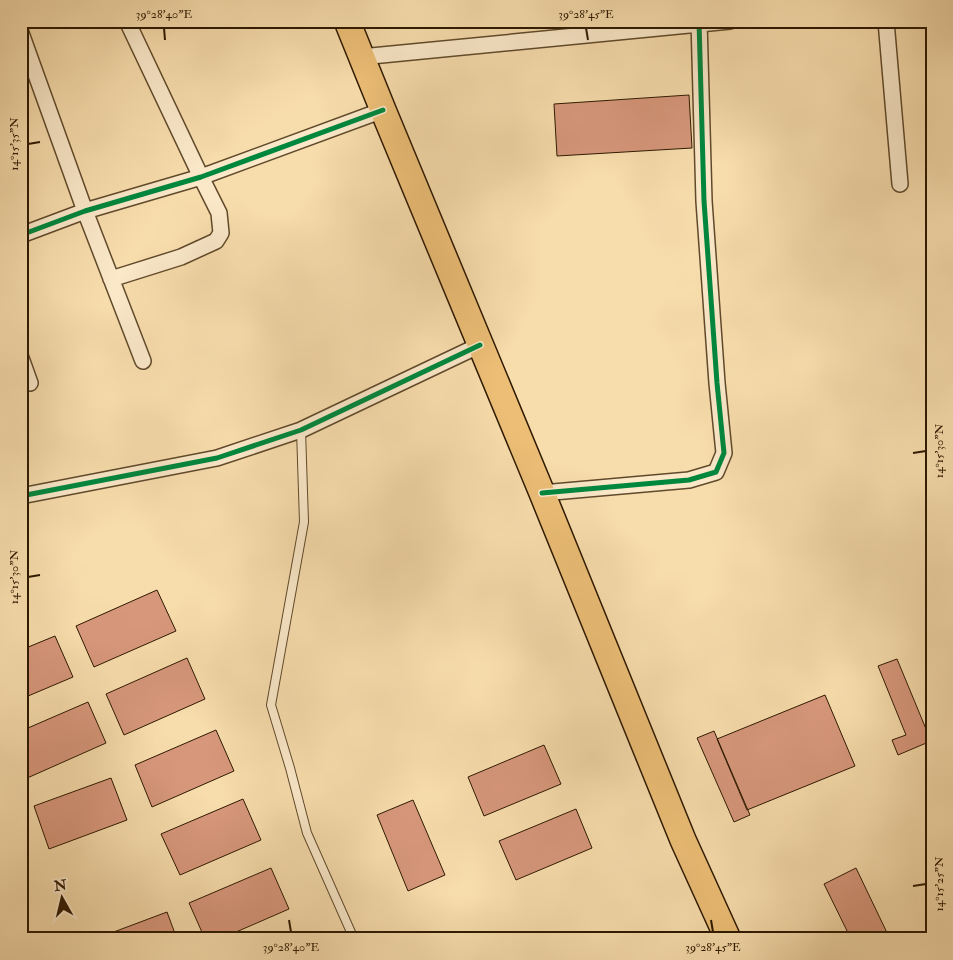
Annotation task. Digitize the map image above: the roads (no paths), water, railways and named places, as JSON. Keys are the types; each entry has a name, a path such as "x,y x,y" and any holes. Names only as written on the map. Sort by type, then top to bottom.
{"highway":[{"path":"347,21 683,840 728,939"}],"street":[{"path":"112,279 181,257 216,241 221,233 219,213 200,177 127,21"},
{"path":"361,57 699,22 730,21"},
{"path":"886,21 900,184"},
{"path":"542,493 689,480 716,472 724,453 704,202 699,22"},
{"path":"21,33 85,211 143,361"},
{"path":"21,235 85,211 200,177 383,110"},
{"path":"21,496 217,458 301,430 480,345"},
{"path":"21,358 30,383"}],"lane":[{"path":"301,430 304,522 270,705 290,768 307,833 354,939"}]}
